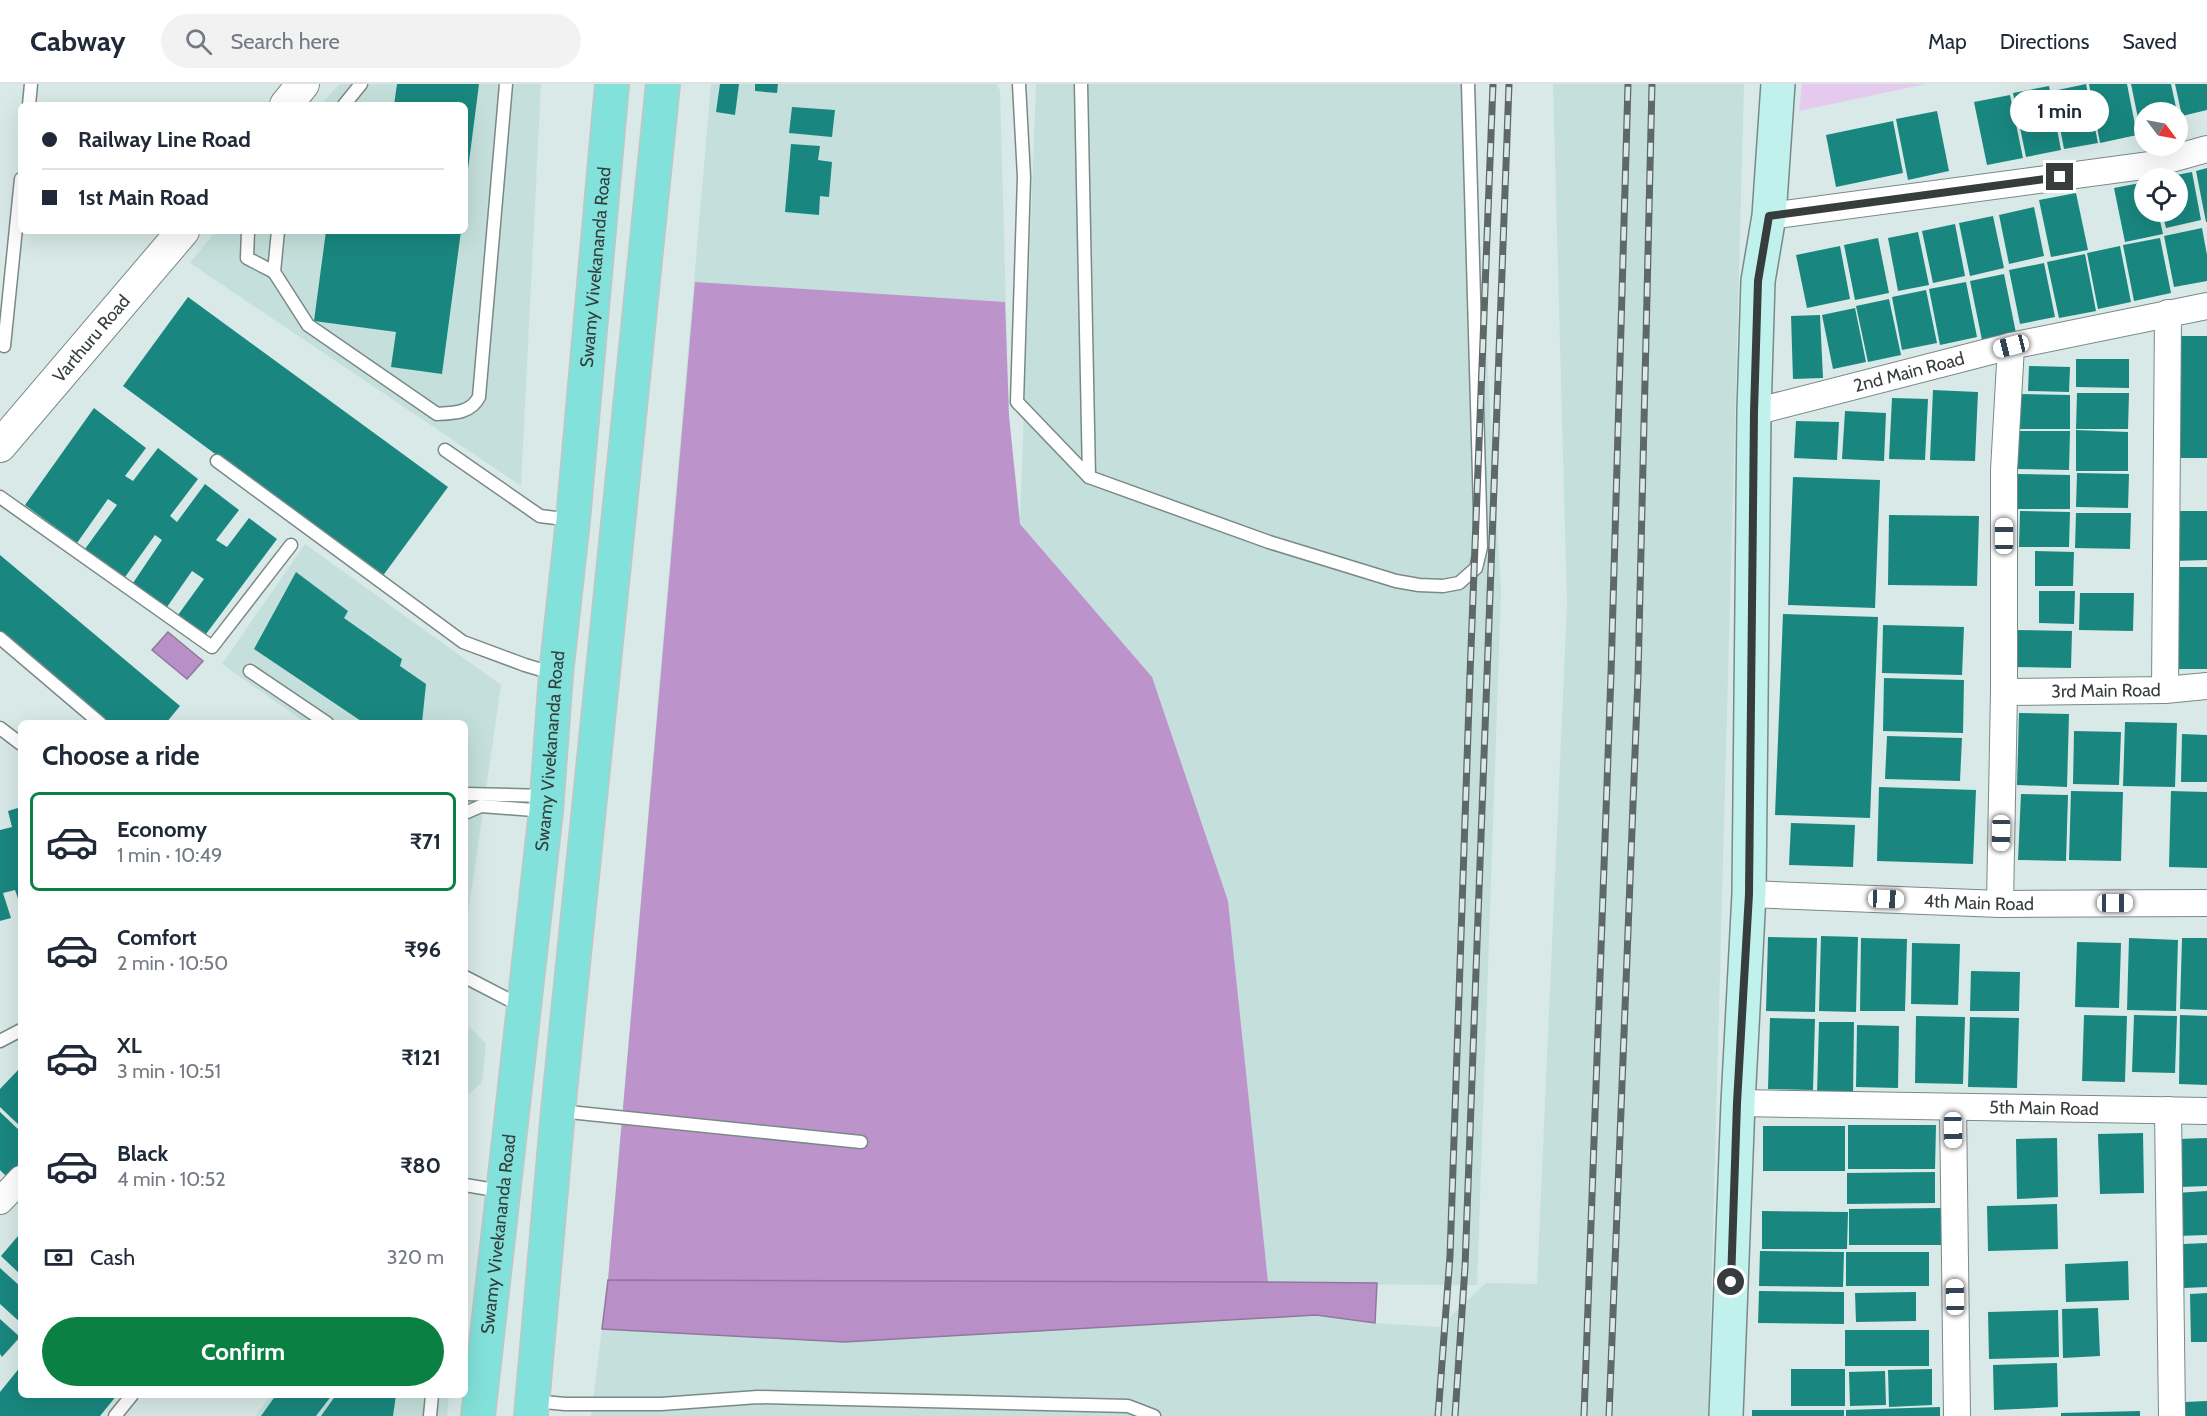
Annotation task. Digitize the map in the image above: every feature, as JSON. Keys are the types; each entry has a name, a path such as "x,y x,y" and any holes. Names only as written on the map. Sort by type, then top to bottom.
{"main road":[{"name":"Swamy Vivekananda Road","path":"478,1416 479,1366 524,1008 546,803 556,674 573,520 612,84"},
{"path":"532,1408 558,1111 663,84"},
{"path":"1726,1416 1737,1103 1749,894 1754,412 1758,281 1769,216 1778,84"}],"street":[{"path":"288,102 303,84"},
{"path":"1769,216 2150,165 2207,149"},
{"name":"Varthuru Road","path":"0,446 180,234"},
{"name":"2nd Main Road","path":"1754,412 2011,346 2207,306"},
{"path":"2165,690 2168,313"},
{"path":"2000,904 2004,692 2004,470 2011,346"},
{"name":"3rd Main Road","path":"2004,692 2165,690 2207,686"},
{"name":"4th Main Road","path":"1749,894 2000,904 2207,903"},
{"name":"5th Main Road","path":"1737,1103 2207,1111"},
{"path":"1953,1107 1957,1416"},
{"path":"2168,1110 2172,1416"},
{"path":"0,1201 18,1182"}],"lane":[{"path":"29,102 31,84"},
{"path":"346,102 361,84"},
{"path":"248,234 247,258 274,272 308,325 437,414 467,410 476,404 479,397 506,84"},
{"path":"1019,84 1024,177 1017,402 1089,477 1269,542 1395,581 1443,586 1459,583 1476,568 1481,547 1468,84"},
{"path":"1081,84 1089,477"},
{"path":"4,346 18,208"},
{"path":"274,272 278,234"},
{"path":"445,450 540,516 573,520"},
{"path":"217,461 463,642 556,674"},
{"path":"0,497 212,647 291,544"},
{"path":"0,638 96,720"},
{"path":"250,670 323,720"},
{"path":"0,728 18,742"},
{"path":"468,794 546,803"},
{"path":"468,812 481,806 546,803"},
{"path":"468,979 524,1008"},
{"path":"0,1041 18,1032"},
{"path":"558,1111 861,1142"},
{"path":"468,1185 502,1191"},
{"path":"532,1408 565,1404 660,1410 758,1396 1128,1406 1154,1416"},
{"path":"115,1416 130,1398"},
{"path":"430,1416 432,1398"}],"shaded area":[{"path":"339,84 541,84 521,486 190,263 214,234 468,234 468,102 324,102"},
{"path":"711,84 997,84 1000,91 1009,416 1020,518 1036,84 1476,84 1478,207 1501,592 1477,1285 608,1280"},
{"path":"1553,84 1744,84 1708,1416 591,1416 602,1329 844,1342 1316,1315 1375,1323 1439,1327 1486,1283 1537,1284 1567,604"},
{"path":"1802,84 1925,84 1799,111"},
{"path":"695,282 1005,302 1009,416 1020,524 1152,677 1228,901 1268,1282 608,1280"},
{"path":"305,544 501,685 468,915 468,720 302,720 222,664"},
{"path":"168,632 203,661 187,679 152,650"},
{"path":"468,1025 486,1044 482,1082 468,1095"},
{"path":"608,1280 1377,1283 1375,1323 1316,1315 844,1342 602,1329"},
{"path":"269,1398 449,1398 447,1416 255,1416"}],"building":[{"path":"397,84 479,84 468,169 468,102 394,102"},
{"path":"720,84 739,84 735,115 716,112"},
{"path":"755,84 778,84 777,93 755,91"},
{"path":"2086,84 2098,143 2064,149 2053,91"},
{"path":"2089,84 2127,84 2134,120 2134,136 2100,143"},
{"path":"2131,84 2171,84 2175,102 2135,102"},
{"path":"2175,84 2207,84 2207,110 2188,115 2188,102 2179,102"},
{"path":"2049,86 2061,150 2026,157 2013,93"},
{"path":"2010,95 2023,158 1987,165 1974,102"},
{"path":"792,107 835,110 832,137 789,133"},
{"path":"1937,111 1949,171 1908,180 1896,119"},
{"path":"1893,121 1903,173 1836,187 1826,135"},
{"path":"791,144 820,146 818,160 832,162 829,197 820,196 819,215 785,212"},
{"path":"2207,168 2207,222 2206,222 2196,171"},
{"path":"2192,172 2201,220 2166,228 2164,222 2188,222 2188,173"},
{"path":"2134,184 2134,222 2160,222 2163,234 2125,242 2114,188"},
{"path":"2076,193 2088,250 2051,257 2039,200"},
{"path":"2034,207 2044,256 2009,264 1999,215"},
{"path":"1993,216 2004,268 1970,276 1959,223"},
{"path":"1955,224 1965,276 1933,283 1922,231"},
{"path":"2202,228 2207,255 2207,281 2174,287 2164,236"},
{"path":"1918,232 1929,285 1898,291 1888,238"},
{"path":"326,234 461,234 442,374 391,367 396,332 314,321"},
{"path":"1878,238 1889,293 1855,300 1844,245"},
{"path":"2160,238 2171,293 2134,301 2123,245"},
{"path":"1840,246 1850,299 1807,308 1796,255"},
{"path":"2120,246 2131,302 2098,309 2087,253"},
{"path":"2085,254 2096,311 2059,318 2047,262"},
{"path":"2044,263 2055,317 2020,324 2009,270"},
{"path":"2004,274 2016,333 1982,340 1970,281"},
{"path":"1966,282 1977,337 1940,345 1929,289"},
{"path":"1926,290 1937,343 1902,350 1892,297"},
{"path":"188,297 448,487 382,577 123,386"},
{"path":"1889,299 1901,355 1868,362 1856,306"},
{"path":"1855,308 1866,362 1833,369 1822,315"},
{"path":"1820,315 1823,378 1793,379 1791,316"},
{"path":"2170,336 2207,336 2207,458 2170,458"},
{"path":"2076,359 2129,359 2129,388 2076,387"},
{"path":"2029,366 2070,367 2069,392 2028,391"},
{"path":"1933,390 1978,392 1975,461 1930,460"},
{"path":"2077,393 2129,393 2128,429 2076,429"},
{"path":"2019,394 2070,395 2070,429 2018,429"},
{"path":"1892,398 1928,399 1925,460 1889,459"},
{"path":"94,408 146,448 125,476 133,481 158,448 198,479 170,516 177,522 205,484 239,510 216,540 227,547 249,518 277,539 206,634 178,615 204,579 192,571 167,607 133,583 162,540 155,535 125,577 85,549 117,505 108,499 77,543 25,505"},
{"path":"1845,411 1886,413 1884,461 1842,459"},
{"path":"1796,421 1839,422 1837,460 1794,458"},
{"path":"2076,430 2128,432 2128,471 2076,471"},
{"path":"2016,431 2070,431 2069,470 2016,469"},
{"path":"2077,473 2129,474 2128,508 2076,507"},
{"path":"2017,474 2070,475 2070,509 2017,509"},
{"path":"1793,477 1880,480 1875,608 1788,605"},
{"path":"2020,511 2070,512 2069,547 2019,547"},
{"path":"2173,511 2207,511 2207,560 2173,561"},
{"path":"2076,513 2131,513 2130,549 2075,548"},
{"path":"1889,515 1979,516 1977,586 1888,585"},
{"path":"2035,551 2074,552 2073,586 2035,586"},
{"path":"0,555 180,706 168,720 102,720 0,634"},
{"path":"2171,567 2207,567 2207,669 2172,669"},
{"path":"296,572 348,611 344,618 402,659 400,666 426,684 422,720 360,720 254,649"},
{"path":"2039,591 2075,591 2074,624 2039,623"},
{"path":"2080,593 2134,593 2133,631 2079,630"},
{"path":"1783,614 1878,617 1870,818 1775,815"},
{"path":"1883,625 1964,627 1962,675 1882,673"},
{"path":"2014,630 2072,631 2071,668 2014,667"},
{"path":"1884,678 1964,680 1963,733 1883,731"},
{"path":"2019,713 2069,714 2067,787 2017,785"},
{"path":"2125,722 2177,723 2175,787 2123,786"},
{"path":"2074,731 2121,732 2119,785 2073,784"},
{"path":"2182,734 2207,735 2207,782 2181,782"},
{"path":"1887,736 1962,738 1960,781 1885,779"},
{"path":"1879,787 1976,790 1973,864 1877,861"},
{"path":"2071,791 2123,792 2121,861 2069,860"},
{"path":"2171,791 2207,792 2207,868 2169,867"},
{"path":"2021,794 2068,795 2066,861 2018,860"},
{"path":"18,808 18,898 15,890 3,893 11,918 0,921 0,830 12,827 8,811"},
{"path":"1791,823 1855,825 1853,867 1789,865"},
{"path":"1821,936 1858,937 1856,1012 1819,1011"},
{"path":"1768,937 1817,938 1815,1012 1766,1011"},
{"path":"1861,938 1907,939 1905,1011 1860,1011"},
{"path":"2129,938 2178,940 2176,1011 2127,1010"},
{"path":"2182,938 2207,938 2207,1010 2180,1009"},
{"path":"2077,942 2121,943 2119,1008 2075,1007"},
{"path":"1912,943 1960,944 1958,1005 1911,1004"},
{"path":"1971,971 2020,972 2019,1011 1970,1011"},
{"path":"2084,1015 2127,1016 2125,1082 2082,1081"},
{"path":"2134,1015 2177,1016 2175,1073 2132,1072"},
{"path":"2180,1015 2207,1016 2207,1085 2179,1084"},
{"path":"1916,1016 1965,1017 1963,1084 1915,1083"},
{"path":"1970,1017 2019,1018 2017,1088 1968,1087"},
{"path":"1770,1018 1815,1019 1813,1090 1768,1089"},
{"path":"1819,1022 1854,1022 1853,1095 1817,1095"},
{"path":"1857,1025 1899,1026 1898,1088 1856,1087"},
{"path":"18,1070 18,1124 0,1107 0,1089"},
{"path":"0,1112 18,1129 18,1165 7,1177 0,1170"},
{"path":"1848,1125 1936,1125 1935,1169 1848,1169"},
{"path":"1763,1126 1845,1126 1845,1171 1763,1171"},
{"path":"2143,1133 2144,1193 2100,1194 2098,1134"},
{"path":"2057,1138 2058,1197 2017,1199 2016,1139"},
{"path":"2207,1138 2207,1186 2179,1187 2178,1139"},
{"path":"1935,1172 1935,1203 1847,1204 1847,1173"},
{"path":"2207,1191 2207,1235 2177,1236 2176,1193"},
{"path":"2057,1204 2058,1249 1988,1251 1987,1206"},
{"path":"1941,1208 1941,1245 1849,1245 1849,1209"},
{"path":"1762,1211 1848,1212 1847,1249 1762,1249"},
{"path":"18,1236 18,1272 1,1256"},
{"path":"2207,1243 2207,1287 2184,1288 2183,1244"},
{"path":"1760,1251 1844,1252 1843,1287 1759,1286"},
{"path":"1846,1252 1929,1252 1929,1286 1846,1286"},
{"path":"2128,1261 2129,1300 2066,1302 2065,1264"},
{"path":"0,1268 18,1284 18,1320 0,1304"},
{"path":"1759,1291 1844,1292 1844,1324 1758,1323"},
{"path":"1916,1292 1916,1321 1856,1322 1855,1293"},
{"path":"2207,1293 2207,1342 2191,1342 2190,1294"},
{"path":"2098,1308 2100,1356 2063,1358 2062,1309"},
{"path":"2058,1310 2059,1357 1989,1359 1988,1312"},
{"path":"0,1319 18,1335 18,1339 2,1357 0,1354"},
{"path":"1845,1330 1929,1330 1929,1366 1845,1366"},
{"path":"2057,1363 2058,1407 1994,1410 1993,1365"},
{"path":"1791,1369 1845,1369 1845,1406 1791,1406"},
{"path":"1932,1369 1932,1405 1889,1407 1888,1370"},
{"path":"18,1370 18,1398 115,1398 100,1416 0,1416 0,1392"},
{"path":"1885,1371 1886,1405 1850,1406 1849,1372"},
{"path":"274,1398 330,1398 316,1416 261,1416"},
{"path":"334,1398 396,1398 393,1416 321,1416"},
{"path":"2207,1401 2207,1416 2185,1416 2185,1402"},
{"path":"1940,1407 1940,1416 1846,1416 1846,1410"},
{"path":"1752,1410 1844,1410 1844,1416 1752,1416"},
{"path":"2140,1411 2140,1416 2061,1416 2061,1413"}],"railway":[{"path":"1438,1416 1450,1256 1493,84"},
{"path":"1455,1416 1465,1267 1509,84"},
{"path":"1584,1416 1611,674 1628,84"},
{"path":"1609,1416 1638,677 1652,84"}],"route":[{"path":"1731,1282 1737,1103 1749,894 1754,412 1758,281 1769,216 2060,177"}]}
